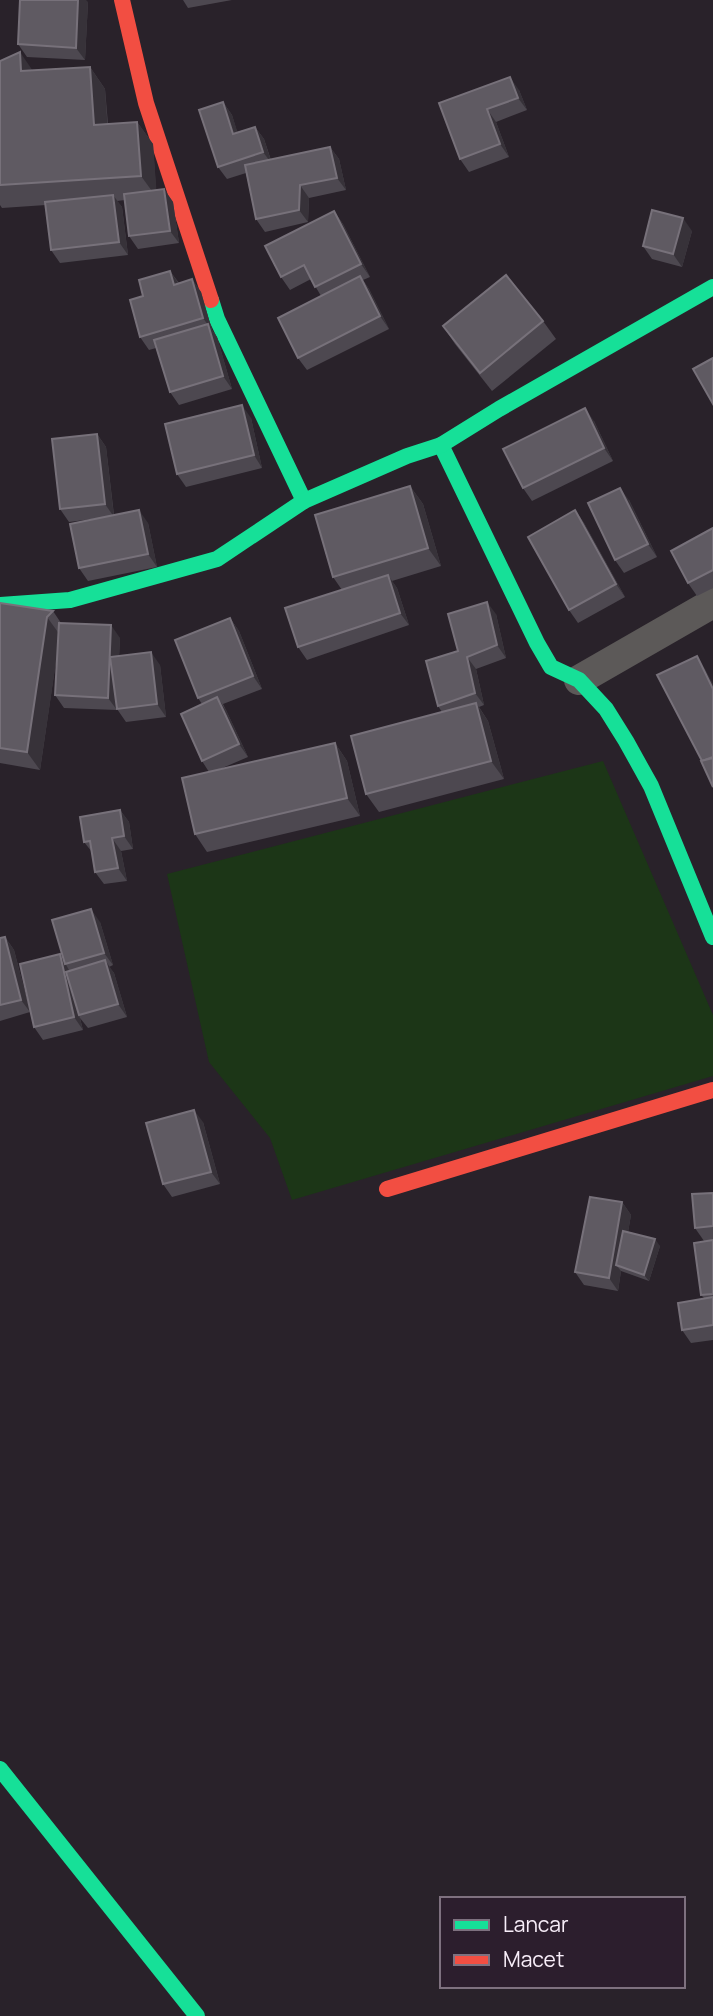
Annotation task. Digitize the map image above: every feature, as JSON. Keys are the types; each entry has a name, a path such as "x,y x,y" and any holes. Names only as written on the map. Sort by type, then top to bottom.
{"street":[{"path":"122,0 146,103 217,319 304,501"},
{"path":"0,605 70,600 217,559 304,501 407,456 441,445 713,287"},
{"path":"441,445 551,667 579,680 606,709 651,786 713,937"},
{"path":"579,680 713,603"},
{"path":"387,1189 713,1090"},
{"path":"0,1769 197,2016"}],"green space":[{"path":"603,761 713,1015 713,1076 292,1200 270,1138 209,1062 167,874"}],"building":[{"path":"20,0 78,0 76,48 18,44"},
{"path":"20,52 21,71 90,67 94,125 137,122 141,176 0,185 0,61"},
{"path":"510,77 518,98 487,109 500,144 460,159 439,103"},
{"path":"223,102 233,134 255,127 263,152 218,167 199,110"},
{"path":"330,147 337,178 300,185 299,210 256,219 245,165"},
{"path":"164,189 170,231 129,236 124,194"},
{"path":"113,195 119,242 51,250 45,202"},
{"path":"652,210 683,218 673,254 643,246"},
{"path":"334,211 361,264 315,287 304,265 281,277 265,246"},
{"path":"170,271 174,285 192,279 203,318 140,337 130,300 143,296 139,280"},
{"path":"506,275 543,321 480,373 443,326"},
{"path":"360,276 380,316 298,358 278,318"},
{"path":"208,324 223,376 170,392 154,340"},
{"path":"713,358 713,404 693,369"},
{"path":"242,405 254,455 177,474 165,424"},
{"path":"585,408 604,448 523,488 503,449"},
{"path":"97,434 105,504 60,509 52,439"},
{"path":"410,486 428,548 333,577 315,515"},
{"path":"620,488 648,544 615,560 588,503"},
{"path":"139,510 148,554 79,568 70,524"},
{"path":"575,510 616,584 569,610 528,537"},
{"path":"713,528 713,570 688,583 671,551"},
{"path":"388,575 400,613 298,647 285,608"},
{"path":"487,602 497,645 467,657 475,693 438,706 426,661 458,651 448,614"},
{"path":"0,603 53,611 47,617 27,752 0,748"},
{"path":"230,618 253,676 198,698 175,640"},
{"path":"59,623 111,625 108,698 55,695"},
{"path":"151,652 157,704 117,709 110,657"},
{"path":"697,656 713,689 713,757 702,761 657,675"},
{"path":"217,697 239,744 202,761 181,714"},
{"path":"476,703 491,761 366,794 351,736"},
{"path":"335,743 347,798 195,834 182,778"},
{"path":"713,758 713,787 701,761"},
{"path":"120,810 124,836 112,838 118,868 95,872 90,841 84,842 80,817"},
{"path":"91,909 104,953 65,964 52,920"},
{"path":"5,937 21,1000 0,1005 0,938"},
{"path":"60,954 74,1017 34,1027 20,964"},
{"path":"105,960 118,1004 79,1015 66,972"},
{"path":"194,1110 211,1172 163,1184 146,1123"},
{"path":"713,1193 713,1226 695,1228 692,1194"},
{"path":"590,1197 622,1202 609,1278 575,1272"},
{"path":"623,1231 655,1239 644,1275 616,1265"},
{"path":"713,1240 713,1294 701,1295 694,1243"},
{"path":"713,1297 713,1325 682,1330 678,1303"}],"traffic: fast":[{"path":"0,605 70,600 217,559 304,501 407,456 441,445 713,287"},
{"path":"211,300 217,319 304,501"},
{"path":"441,445 551,667 579,680 606,709 651,786 713,937"},
{"path":"0,1769 197,2016"}],"traffic: jam":[{"path":"122,0 146,103 211,300"},
{"path":"387,1189 713,1090"}]}
